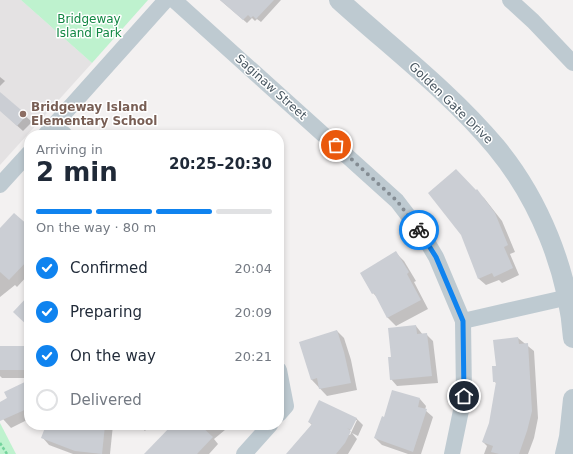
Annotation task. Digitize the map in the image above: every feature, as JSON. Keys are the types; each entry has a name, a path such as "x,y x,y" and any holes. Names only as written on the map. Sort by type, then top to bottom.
{"street":[{"path":"56,130 166,0"},
{"name":"Saginaw Street","path":"174,0 397,201 423,235 436,257 463,321 464,396 452,454"},
{"name":"Golden Gate Drive","path":"339,0 476,125 497,148 514,171 540,217 553,246 570,297 573,338"},
{"path":"510,0 533,20 573,63"},
{"path":"0,185 24,159"},
{"path":"463,321 570,297"},
{"path":"284,396 286,406 284,408"},
{"path":"565,454 569,437 573,400"},
{"path":"244,454 266,430"}],"path":[{"path":"0,443 7,454"}],"shaded area":[{"name":"Bridgeway Island Elementary School","path":"0,0 21,0 92,63 32,130 24,130 24,138 0,165"}],"green space":[{"name":"Bridgeway Island Park","path":"21,0 148,0 92,63"},
{"path":"0,423 16,454 0,454"}],"building":[{"path":"220,0 274,0 256,19 253,16 251,18 248,15 243,20"},
{"path":"0,92 27,115 17,126 0,111"},
{"path":"456,169 476,190 477,189 495,213 508,245 504,247 513,268 494,277 492,273 478,279 461,235 428,193"},
{"path":"14,213 24,222 24,264 9,280 0,272 0,228"},
{"path":"396,251 409,272 407,274 421,300 387,318 374,293 372,294 360,273"},
{"path":"24,300 24,322 13,312"},
{"path":"416,325 417,334 427,333 432,376 390,380 388,357 391,357 388,328"},
{"path":"337,330 351,383 319,389 317,378 311,380 299,342"},
{"path":"518,337 519,344 528,343 532,411 519,454 499,454 491,452 493,446 482,442 489,423 496,382 493,382 492,366 496,366 493,340"},
{"path":"0,346 24,346 24,370 0,370"},
{"path":"24,382 24,410 0,421 0,402 7,398 4,392"},
{"path":"392,390 420,398 418,407 427,409 413,452 374,438 382,416 384,417"},
{"path":"319,400 357,418 351,430 347,428 351,431 345,443 336,454 286,454 312,424 308,422"},
{"path":"44,430 104,430 102,454 75,451 41,438"},
{"path":"167,430 205,430 213,437 197,454 144,454"}],"way so far":[{"path":"336,145 397,201 410,216 419,230"}],"place":[{"name":"Bridgeway Island Elementary School","path":"23,114"}],"route":[{"path":"419,230 436,257 448,281 463,321 464,396"}]}
